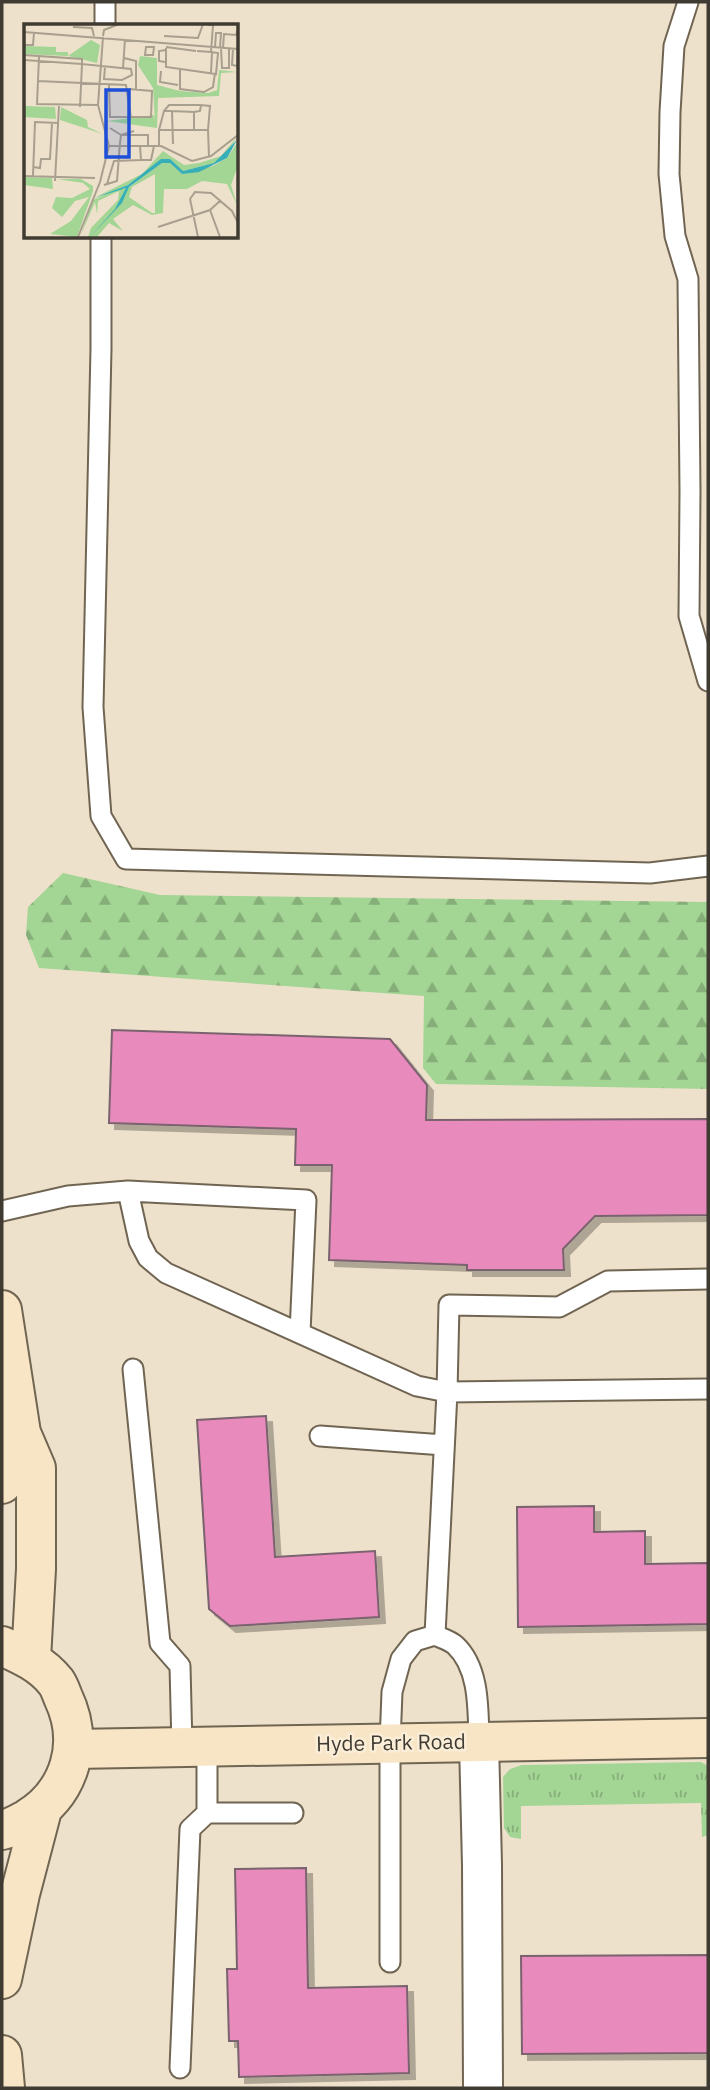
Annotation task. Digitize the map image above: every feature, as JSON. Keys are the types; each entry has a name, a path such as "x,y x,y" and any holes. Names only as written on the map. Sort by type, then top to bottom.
{"main road":[{"path":"2,1310 20,1433 36,1468 36,1569 17,1653 57,1683 72,1714 74,1749 64,1782 42,1810 12,1828 2,1830"},
{"path":"2,1484 20,1433"},
{"name":"Hyde Park Road","path":"74,1749 708,1738"},
{"path":"2,1979 42,1810"},
{"path":"2,2055 5,2088"}],"street":[{"path":"480,1742 483,2088"}],"lane":[{"path":"105,2 105,24"},
{"path":"688,2 674,46 669,174 676,236 688,278 689,616 708,681"},
{"path":"101,238 93,707 101,816 126,859 650,873 708,866"},
{"path":"2,1211 68,1196 128,1191 306,1200 300,1333"},
{"path":"128,1191 139,1241 148,1258 166,1273 417,1386 447,1392 708,1389"},
{"path":"435,1635 449,1306 559,1307 608,1281 708,1279"},
{"path":"133,1369 160,1643 180,1666 207,1813"},
{"path":"320,1436 444,1445"},
{"path":"390,1962 392,1692 401,1659 415,1641 435,1635 453,1643 467,1660 477,1694 480,1742"},
{"path":"180,2068 190,1829 207,1813 293,1814"}],"green space":[{"path":"63,873 160,895 708,902 708,1089 436,1084 423,1068 424,996 39,968 26,935 28,907"},
{"path":"701,1762 708,1766 708,1835 702,1837 701,1803 521,1806 521,1839 510,1837 504,1828 503,1777 510,1769 522,1765"}],"building":[{"path":"112,1030 390,1039 427,1085 426,1120 708,1119 708,1215 595,1216 563,1249 564,1270 467,1270 467,1265 329,1260 332,1165 295,1165 296,1129 109,1123"},
{"path":"266,1416 275,1557 375,1551 379,1617 230,1626 209,1609 197,1420"},
{"path":"594,1506 594,1532 645,1531 645,1564 708,1563 708,1624 518,1627 517,1507"},
{"path":"306,1868 308,1988 407,1986 409,2073 239,2077 238,2041 229,2041 227,1969 237,1969 235,1869"},
{"path":"708,1955 708,2053 522,2054 521,1956"}]}
